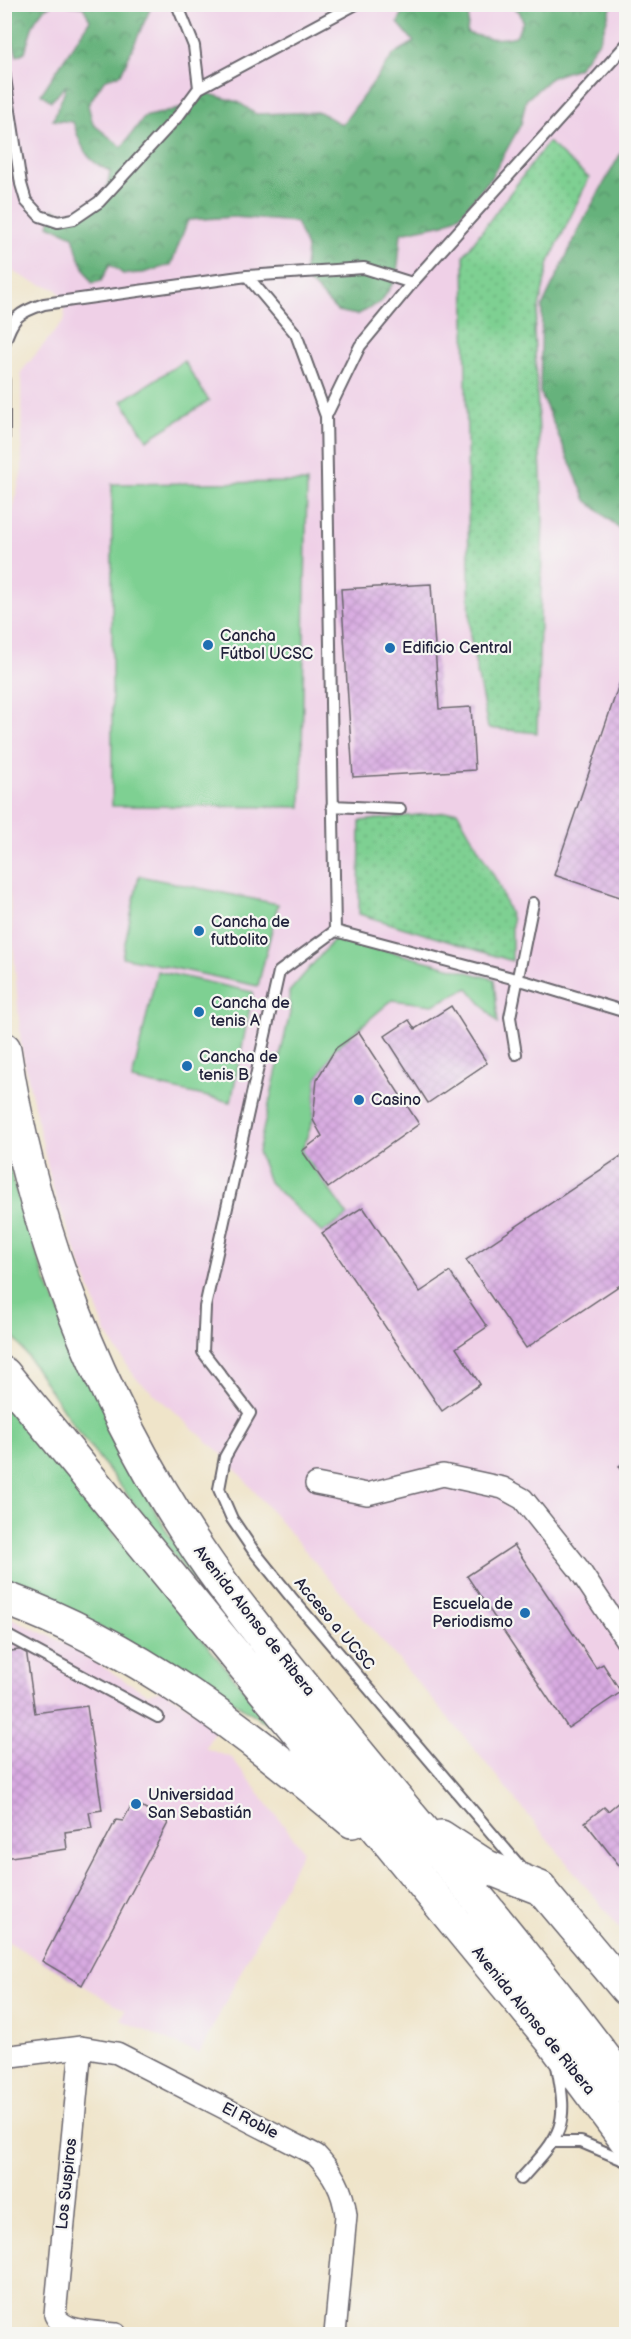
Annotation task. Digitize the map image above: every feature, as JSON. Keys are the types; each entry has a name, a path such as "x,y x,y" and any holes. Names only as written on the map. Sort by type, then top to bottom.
{"highway":[{"name":"Avenida Alonso de Ribera","path":"4,1049 18,1123 49,1238 88,1344 138,1448 183,1527 231,1597 512,1940 627,2087"},
{"name":"Avenida Alonso de Ribera","path":"4,1374 551,2039 627,2140"},
{"path":"4,1598 95,1638 184,1692 282,1763 425,1887"},
{"path":"404,1809 469,1857 487,1867 540,1888"}],"street":[{"path":"316,1484 367,1494 443,1475 503,1488 524,1499 578,1568 627,1640"},
{"path":"540,1888 627,1990"},
{"name":"El Roble","path":"4,2057 81,2047 104,2049 130,2059 309,2151 328,2168 344,2199 346,2215 335,2334"},
{"name":"Los Suspiros","path":"81,2047 55,2309 58,2320 67,2326 116,2334"}],"lane":[{"path":"177,4 194,46 200,88"},
{"path":"4,71 21,184 26,201 40,216 58,222 74,219 99,202 179,116 200,88 356,4"},
{"path":"327,416 360,346 412,283 627,45"},
{"path":"4,344 12,320 27,310 64,301 247,276 364,268 412,283"},
{"path":"247,276 296,334 327,416 335,931 517,979 627,1012"},
{"path":"4,380 4,461"},
{"path":"332,806 400,809"},
{"path":"516,1054 510,1017 532,903"},
{"name":"Acceso a UCSC","path":"335,931 279,972 205,1307 203,1352 250,1413 225,1457 219,1489 232,1519 259,1558 492,1836 540,1888"},
{"path":"4,1634 158,1717"},
{"path":"487,1867 494,1848 492,1836"},
{"path":"521,2180 555,2142 563,2117 564,2101 551,2039"},
{"path":"555,2142 581,2142 627,2161"}],"shaded area":[{"path":"5,5 626,5 626,1936 467,1740 225,1457 135,1377 106,1333 52,1186 21,1047 5,832 9,528 22,470 21,372 65,319 64,301 56,289 33,282 14,272 5,257"},
{"name":"Universidad San Sebastián","path":"5,1615 62,1642 147,1694 163,1690 218,1726 205,1748 232,1758 303,1850 199,2054 121,2020 125,2010 5,1940"}],"green space":[{"path":"4,5 51,5 36,19 25,52 17,56 5,16"},
{"path":"68,5 152,5 121,74 104,80 88,105 93,124 122,147 144,117 193,106 203,92 238,102 256,114 320,112 342,125 394,54 414,42 398,23 406,5 470,5 467,33 498,39 516,36 523,21 519,11 508,5 612,5 600,40 578,68 552,77 526,100 521,124 491,178 460,215 444,224 401,233 397,277 381,302 357,315 337,311 304,277 307,249 296,222 234,217 188,220 171,265 143,273 123,274 110,264 101,281 92,283 79,258 73,236 49,225 53,209 68,213 75,212 106,194 110,171 95,162 85,152 73,122 53,120 67,85 51,101 41,94 90,20 83,7"},
{"path":"548,142 589,178 549,262 534,330 543,515 537,733 488,728 470,636 464,255"},
{"path":"626,144 626,534 586,500 540,392 542,307 585,217"},
{"path":"184,361 209,401 147,440 122,401"},
{"name":"Cancha Fútbol UCSC","path":"307,482 301,807 112,806 112,484"},
{"path":"457,811 498,883 512,920 512,961 359,914 360,821"},
{"name":"Cancha de futbolito","path":"139,876 278,904 258,986 122,957"},
{"path":"336,937 494,979 498,1023 468,988 433,1005 392,1000 336,1048 317,1079 313,1120 302,1151 348,1216 322,1233 269,1182 258,1152 290,1013 289,992"},
{"path":"157,971 253,992 231,1102 132,1080"},
{"path":"4,1134 13,1181 45,1279 141,1486 201,1591 70,1420 5,1323"},
{"path":"4,1400 278,1731 206,1684 35,1593 5,1585"}],"building":[{"name":"Edificio Central","path":"431,584 439,709 471,707 475,770 353,777 341,589"},
{"path":"626,664 626,899 554,875"},
{"path":"451,1006 487,1063 428,1103 385,1036 409,1020 415,1029"},
{"name":"Casino","path":"359,1032 419,1124 328,1188 302,1151 322,1136 313,1120 317,1079 336,1048"},
{"path":"626,1153 626,1281 526,1348 466,1260"},
{"path":"363,1207 420,1292 450,1272 487,1327 456,1348 480,1384 442,1411 322,1233"},
{"path":"626,1461 626,1477 619,1466"},
{"name":"Escuela de Periodismo","path":"514,1545 596,1668 603,1664 621,1692 568,1728 467,1576"},
{"path":"26,1649 35,1713 87,1706 102,1810 89,1812 92,1828 65,1832 67,1849 4,1858 4,1652"},
{"path":"626,1796 626,1874 585,1822 604,1807 608,1811"},
{"path":"133,1802 168,1823 82,1985 42,1961 116,1820 123,1821"}],"place":[{"name":"Cancha Fútbol UCSC","path":"208,645"},
{"name":"Edificio Central","path":"390,648"},
{"name":"Cancha de futbolito","path":"199,931"},
{"name":"Cancha de tenis A","path":"199,1012"},
{"name":"Cancha de tenis B","path":"187,1066"},
{"name":"Casino","path":"359,1100"},
{"name":"Escuela de Periodismo","path":"525,1613"},
{"name":"Universidad San Sebastián","path":"136,1804"}]}
